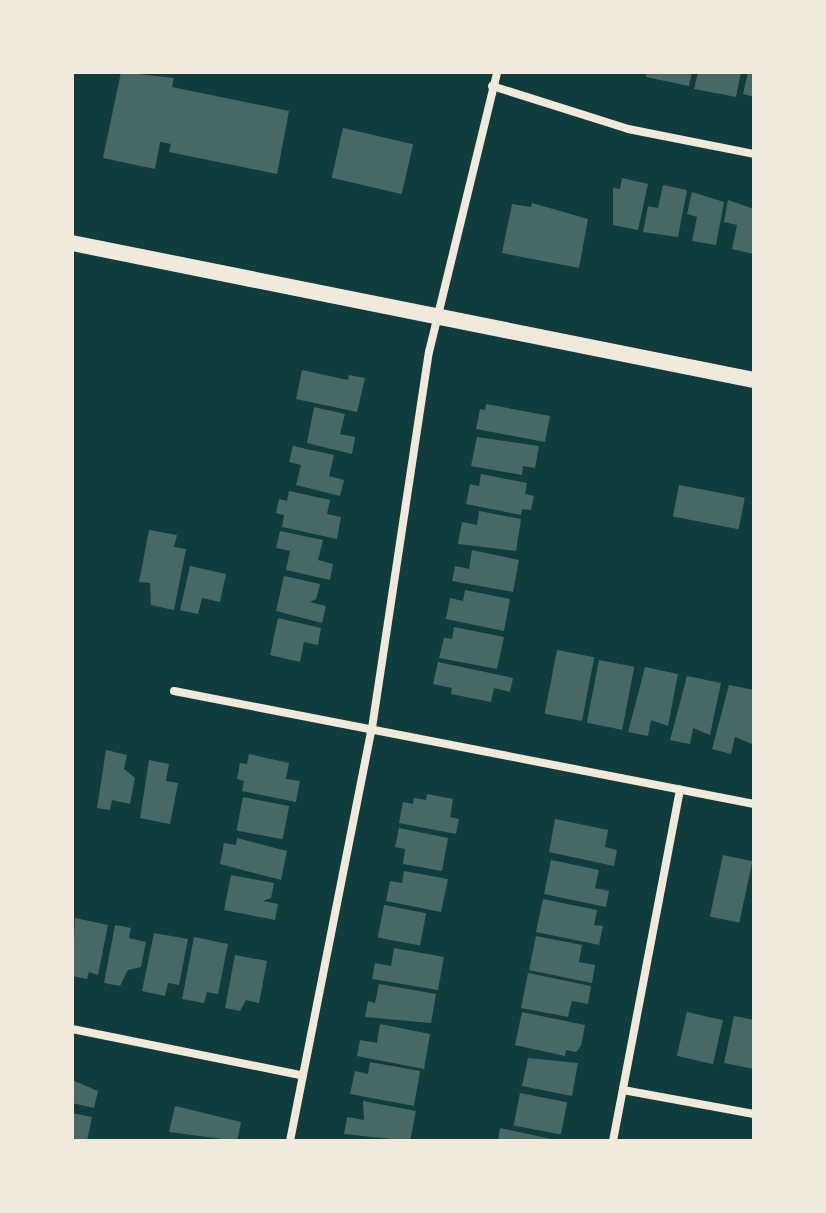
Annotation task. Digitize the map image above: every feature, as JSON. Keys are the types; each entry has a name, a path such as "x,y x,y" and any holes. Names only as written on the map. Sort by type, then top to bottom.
{"main road":[{"path":"72,243 754,380"}],"street":[{"path":"290,1141 372,728 439,315 497,72"},
{"path":"492,86 628,129 754,154"},
{"path":"174,691 754,804"},
{"path":"613,1141 680,789"},
{"path":"72,1029 301,1075"},
{"path":"623,1090 754,1114"}],"building":[{"path":"121,72 174,78 172,87 289,111 277,174 169,152 171,144 160,142 155,169 103,158"},
{"path":"647,72 692,72 689,86 646,77"},
{"path":"698,72 741,72 736,97 694,89"},
{"path":"748,72 754,72 754,97 743,94"},
{"path":"343,128 413,144 402,194 332,178"},
{"path":"622,178 648,184 638,230 613,225 613,188 620,189"},
{"path":"663,185 687,190 678,237 643,232 648,206 658,208"},
{"path":"692,192 724,202 716,245 692,241 697,217 687,214"},
{"path":"728,200 754,209 754,254 732,249 737,225 724,222"},
{"path":"532,203 588,219 579,268 502,253 512,204 531,207"},
{"path":"302,370 348,380 349,375 365,378 357,412 296,399"},
{"path":"486,404 550,416 545,442 476,429 480,409 485,410"},
{"path":"314,407 345,414 340,434 355,437 352,454 307,443"},
{"path":"477,437 539,446 535,468 523,466 522,475 471,466"},
{"path":"293,446 334,455 329,476 344,480 340,496 296,485 301,465 289,462"},
{"path":"481,474 527,483 525,494 534,496 531,510 522,509 521,515 466,504 470,484 479,486"},
{"path":"679,485 745,498 739,529 673,516"},
{"path":"289,491 330,500 327,514 341,517 337,539 282,527 284,515 276,513 279,499 287,501"},
{"path":"479,511 521,519 516,551 458,544 462,522 477,525"},
{"path":"149,530 177,535 174,547 186,549 174,610 151,605 150,583 139,582"},
{"path":"280,531 323,540 318,560 333,564 330,580 286,570 290,551 276,548"},
{"path":"472,550 519,560 513,592 452,581 455,566 469,569"},
{"path":"190,566 226,574 220,602 202,598 198,614 180,610"},
{"path":"284,576 320,584 316,599 310,602 326,606 322,623 276,611"},
{"path":"465,590 510,599 504,631 446,619 450,598 463,601"},
{"path":"278,618 321,628 318,645 304,642 300,662 270,655"},
{"path":"454,627 504,637 497,669 439,658 444,638 452,639"},
{"path":"557,650 594,657 582,721 545,714"},
{"path":"599,660 634,667 622,730 587,723"},
{"path":"438,662 513,678 510,692 494,688 491,702 451,694 452,688 433,684"},
{"path":"645,667 678,674 668,726 651,720 648,736 628,732"},
{"path":"687,676 721,683 710,735 693,728 690,744 670,740"},
{"path":"729,685 754,690 752,744 735,737 731,754 712,749"},
{"path":"106,750 127,755 124,769 135,778 130,804 112,800 110,810 97,808"},
{"path":"249,754 289,763 286,779 300,781 296,802 242,791 244,781 237,779 240,763 247,764"},
{"path":"149,760 169,764 166,781 178,783 170,824 140,818"},
{"path":"427,794 453,799 450,817 459,819 456,834 399,823 403,802 413,804 414,798 426,800"},
{"path":"243,797 289,806 283,839 237,830"},
{"path":"555,819 608,830 605,847 617,850 614,866 549,852"},
{"path":"399,828 448,838 442,871 403,864 405,849 395,847"},
{"path":"237,838 287,851 281,880 220,864 224,843 236,845"},
{"path":"723,855 752,861 739,923 710,917"},
{"path":"551,860 599,870 595,888 609,891 606,907 544,894"},
{"path":"404,871 448,879 441,912 386,901 390,881 402,883"},
{"path":"231,875 274,883 271,898 263,901 278,904 275,920 224,910"},
{"path":"543,899 597,910 594,925 603,926 599,945 536,932"},
{"path":"384,905 426,913 420,946 378,937"},
{"path":"75,918 108,925 98,975 89,972 87,979 72,976"},
{"path":"115,925 131,928 129,938 146,942 141,967 128,970 120,986 104,983"},
{"path":"154,933 188,939 179,985 168,983 165,996 142,991"},
{"path":"536,936 582,945 579,962 595,965 592,983 529,970"},
{"path":"194,937 228,944 218,994 207,992 204,1003 182,999"},
{"path":"394,948 444,957 438,990 372,979 375,963 391,966"},
{"path":"235,955 267,961 259,1003 246,1000 240,1011 225,1008"},
{"path":"528,973 591,986 588,1004 572,1001 568,1017 521,1008"},
{"path":"379,984 436,994 431,1023 365,1017 368,1001 375,1003"},
{"path":"522,1012 585,1025 581,1046 576,1052 566,1050 565,1056 515,1045"},
{"path":"687,1012 723,1020 713,1064 677,1056"},
{"path":"734,1016 754,1020 754,1069 724,1063"},
{"path":"380,1024 430,1034 424,1069 357,1056 360,1040 377,1043"},
{"path":"528,1058 578,1063 572,1096 522,1086"},
{"path":"370,1062 420,1071 414,1106 350,1094 355,1071 368,1074"},
{"path":"72,1080 98,1091 94,1108 72,1103"},
{"path":"520,1093 567,1102 561,1135 514,1125"},
{"path":"363,1101 416,1111 410,1141 344,1134 347,1117 364,1120"},
{"path":"175,1106 241,1122 237,1141 169,1132"},
{"path":"72,1113 92,1117 87,1141 72,1141"},
{"path":"500,1128 556,1140 498,1141"}]}
